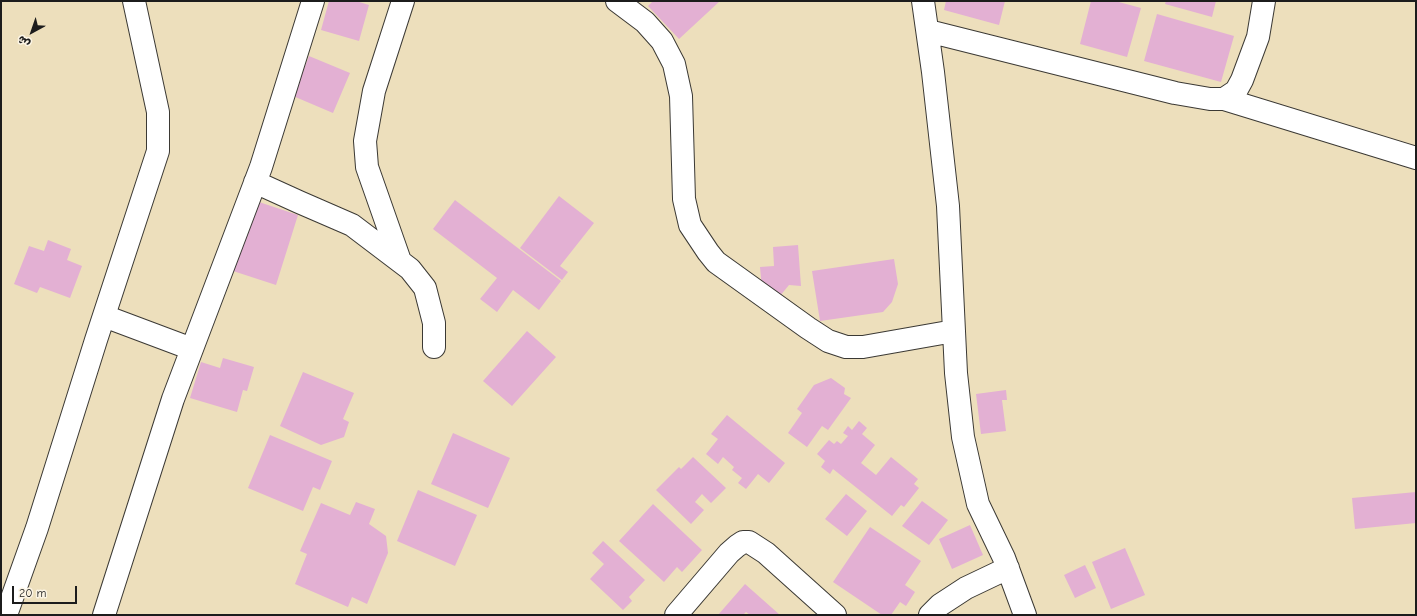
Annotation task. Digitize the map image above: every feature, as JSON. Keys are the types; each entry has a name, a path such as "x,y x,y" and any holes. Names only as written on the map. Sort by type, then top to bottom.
{"street":[{"path":"6,615 37,528 158,151 158,112 134,1"},
{"path":"104,615 173,398 255,182 313,1"},
{"path":"400,261 367,168 365,141 374,91 403,1"},
{"path":"617,1 645,22 662,41 674,64 681,96 684,199 690,224 716,262 808,328 828,341 846,347 863,347 954,331"},
{"path":"924,1 948,206 956,373 963,437 978,504 1004,558 1025,615"},
{"path":"1224,99 1236,91 1242,80 1258,37 1264,1"},
{"path":"928,30 1175,93 1210,99 1224,99 1416,158"},
{"path":"255,182 352,225 410,269 426,288 434,323 434,347"},
{"path":"104,316 192,349"},
{"path":"676,615 729,553 743,542 749,542 766,553 835,615"},
{"path":"930,615 940,605 966,588 1008,568"}],"building":[{"path":"329,1 356,1 369,5 359,41 321,30"},
{"path":"653,1 720,1 679,39 648,6"},
{"path":"946,1 1005,1 999,25 944,10"},
{"path":"1091,1 1115,1 1141,8 1127,57 1080,44"},
{"path":"1166,1 1216,1 1212,17 1165,4"},
{"path":"1157,14 1234,36 1221,82 1144,61"},
{"path":"309,56 350,73 333,113 293,96"},
{"path":"559,196 594,223 560,266 568,272 562,280 520,248"},
{"path":"455,200 561,281 539,310 513,290 497,312 480,299 497,278 433,229"},
{"path":"256,201 298,215 276,285 233,271"},
{"path":"48,240 71,249 67,260 82,266 70,298 40,287 37,293 14,284 29,246 44,251"},
{"path":"798,245 801,286 789,285 780,296 762,289 760,267 774,266 773,247"},
{"path":"894,259 898,284 892,302 883,312 820,321 812,271"},
{"path":"527,331 556,357 512,406 483,381"},
{"path":"223,358 254,367 247,391 243,390 237,412 190,398 201,362 220,368"},
{"path":"303,372 354,393 343,419 349,422 344,437 321,445 280,426"},
{"path":"831,378 845,388 844,394 851,398 828,430 822,426 807,447 788,433 802,413 797,409 814,385"},
{"path":"1006,390 1007,400 1002,400 1006,431 981,434 976,394"},
{"path":"727,415 785,463 769,483 758,474 746,489 738,483 742,478 732,470 734,467 723,457 718,464 706,454 718,439 711,434"},
{"path":"859,421 867,428 862,434 875,445 861,463 876,475 891,457 918,479 914,484 919,488 904,507 901,505 892,516 833,469 830,474 821,467 825,461 817,454 829,440 834,444 837,441 841,444 848,436 843,433 848,426 852,430"},
{"path":"453,433 510,458 488,508 431,484"},
{"path":"270,435 332,461 320,490 313,487 303,511 248,488"},
{"path":"693,457 726,488 711,503 702,494 695,502 704,510 691,524 656,490 679,467 681,469"},
{"path":"418,490 477,515 455,566 397,541"},
{"path":"1416,492 1416,523 1355,529 1352,498"},
{"path":"846,494 867,511 847,536 825,519"},
{"path":"922,501 948,520 929,545 902,526"},
{"path":"356,502 375,509 369,524 386,536 388,553 367,604 352,597 348,607 295,584 307,554 300,551 321,503 350,515"},
{"path":"653,504 702,550 682,572 677,567 664,582 619,541"},
{"path":"970,525 983,555 952,569 939,539"},
{"path":"870,527 921,561 905,585 915,592 906,606 900,602 891,615 882,615 833,582"},
{"path":"603,541 645,580 629,597 632,601 623,610 590,579 604,564 592,553"},
{"path":"1125,548 1145,595 1111,609 1092,562"},
{"path":"1085,565 1096,588 1075,598 1064,575"},
{"path":"745,584 780,615 750,615 746,612 743,615 718,615"}]}
